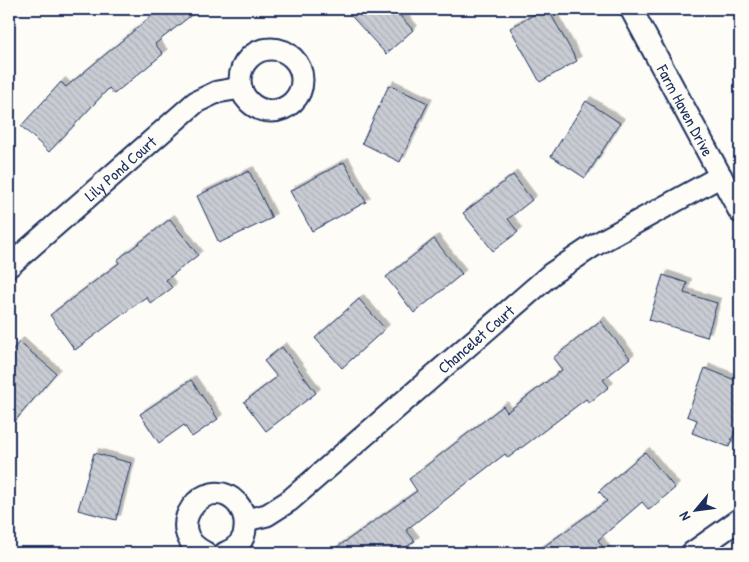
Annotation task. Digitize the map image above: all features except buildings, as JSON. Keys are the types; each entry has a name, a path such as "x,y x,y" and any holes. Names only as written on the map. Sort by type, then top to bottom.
{"street":[{"name":"Farm Haven Drive","path":"631,9 740,212"},
{"name":"Lily Pond Court","path":"9,266 196,102 217,92 241,88"},
{"name":"Chancelet Court","path":"246,520 267,515 289,501 551,274 593,246 721,176"},
{"path":"206,553 198,549 190,541 186,530 186,518 191,507 200,499 211,495 223,495 234,500 242,509 246,520 245,532 240,543 225,553"},
{"path":"692,553 740,519"}]}
